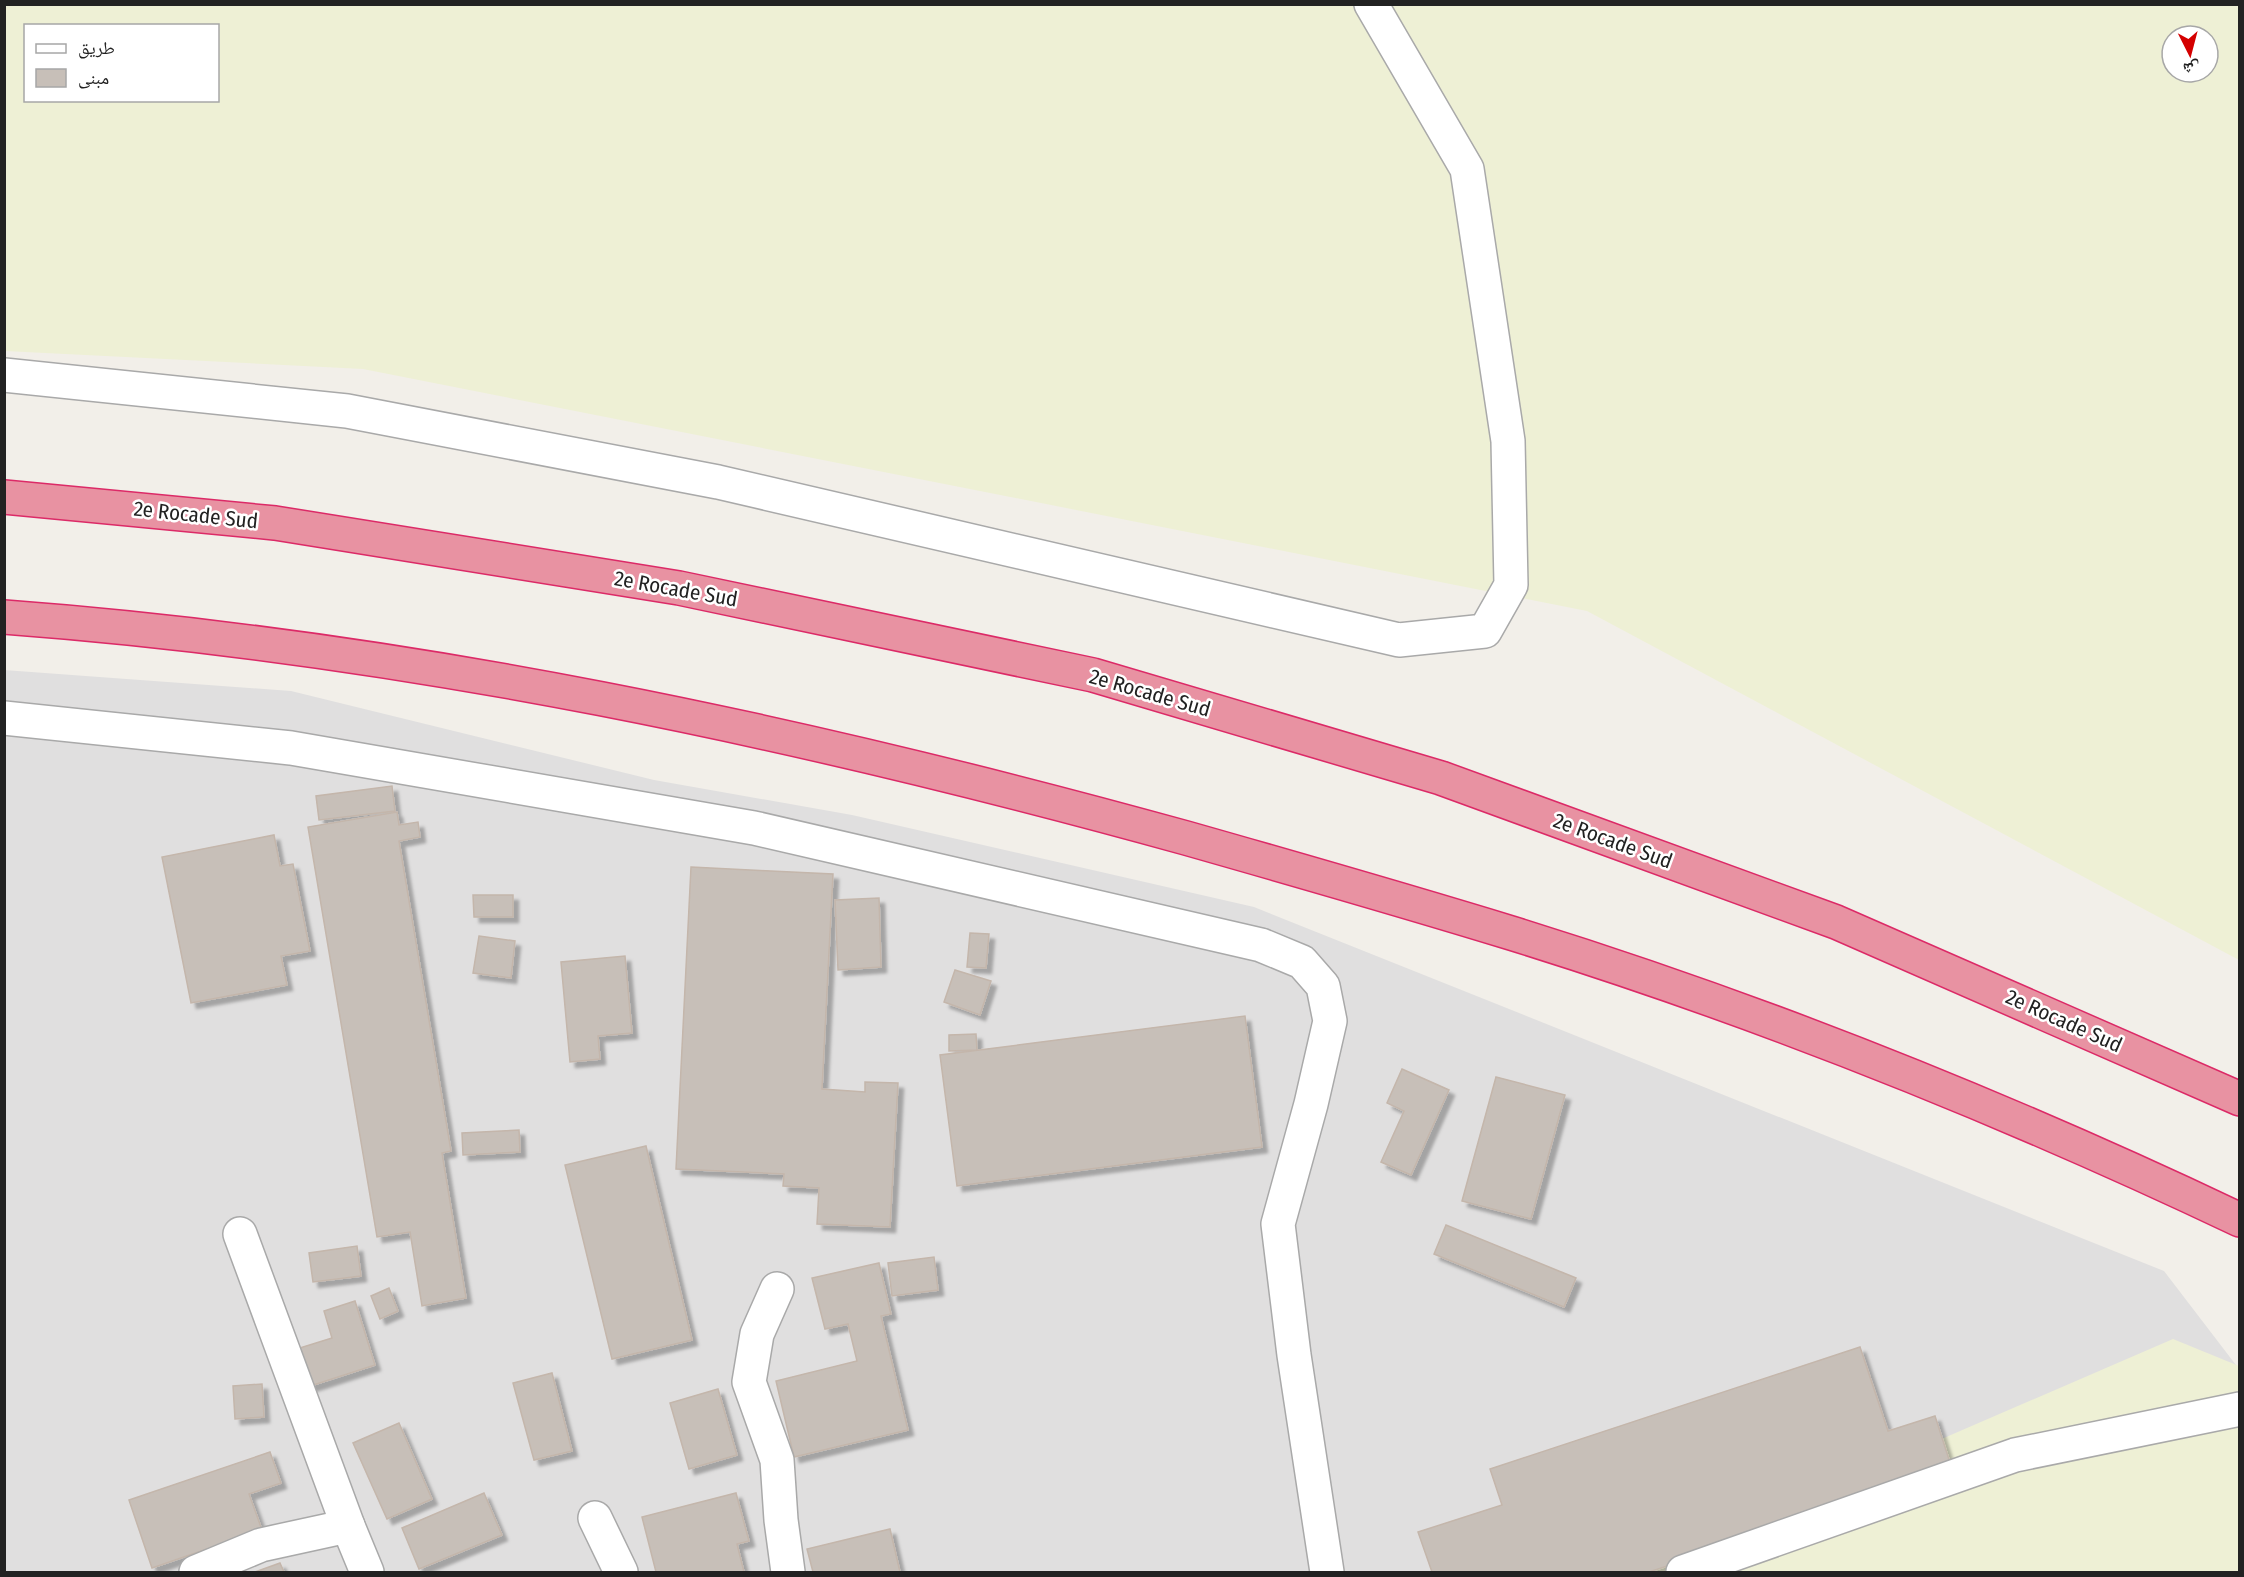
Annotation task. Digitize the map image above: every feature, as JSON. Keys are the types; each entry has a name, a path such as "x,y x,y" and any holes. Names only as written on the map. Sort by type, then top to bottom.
{"highway":[{"name":"2e Rocade Sud","path":"4,497 275,523 680,588 1093,675 1441,778 1836,922 2240,1099"},
{"path":"4,617 128,626 351,655 555,689 752,728 1025,794 1515,934 1714,1002 1903,1072 2146,1175 2240,1220"}],"street":[{"path":"4,375 370,415 718,482 1399,640 1485,631 1511,585 1508,441 1467,169 1371,4"},
{"path":"4,718 291,748 753,828 1261,945 1302,962 1323,986 1330,1021 1311,1104 1278,1224 1293,1355 1327,1572"},
{"path":"240,1234 367,1572"},
{"path":"777,1289 757,1334 749,1382 777,1460 781,1520 788,1572"},
{"path":"1683,1572 2015,1455 2240,1409"},
{"path":"595,1518 621,1572"},
{"path":"196,1572 261,1545 348,1526"}],"shaded area":[{"path":"4,670 291,691 654,780 852,815 1254,907 2164,1271 2239,1369 1782,1572 5,1572"}],"green space":[{"path":"5,5 2239,5 2239,960 1587,611 363,369 5,351"},
{"path":"2173,1339 2239,1366 2239,1572 1634,1572"}],"building":[{"path":"392,786 395,811 319,820 316,796"},
{"path":"397,812 399,825 418,822 420,837 399,841 451,1151 442,1153 466,1298 422,1306 410,1232 377,1237 308,827"},
{"path":"274,835 280,866 293,864 310,951 281,956 287,985 191,1003 162,857"},
{"path":"691,867 833,874 822,1089 865,1092 865,1082 898,1083 890,1227 817,1224 819,1188 783,1186 784,1174 676,1169"},
{"path":"473,895 513,895 513,917 474,917"},
{"path":"879,898 881,967 838,970 835,900"},
{"path":"970,933 989,934 986,968 967,967"},
{"path":"479,936 515,941 511,978 473,973"},
{"path":"625,956 632,1033 598,1036 600,1059 570,1062 561,962"},
{"path":"955,970 991,981 980,1015 944,1002"},
{"path":"1245,1016 1262,1147 957,1186 940,1055"},
{"path":"976,1034 977,1050 949,1051 949,1035"},
{"path":"1402,1069 1449,1090 1411,1175 1381,1162 1404,1111 1387,1103"},
{"path":"1496,1077 1565,1095 1531,1219 1462,1201"},
{"path":"519,1130 520,1152 463,1155 462,1133"},
{"path":"646,1146 692,1340 612,1359 565,1165"},
{"path":"1446,1225 1576,1278 1564,1307 1434,1254"},
{"path":"357,1246 361,1276 313,1282 309,1253"},
{"path":"934,1257 938,1290 892,1296 888,1263"},
{"path":"879,1263 891,1314 881,1316 908,1430 794,1457 776,1381 857,1361 848,1324 825,1329 812,1278"},
{"path":"389,1288 398,1311 380,1319 371,1296"},
{"path":"355,1301 375,1365 298,1390 287,1352 332,1338 324,1311"},
{"path":"1860,1347 1888,1431 1935,1416 1953,1472 1649,1572 1432,1572 1418,1532 1502,1505 1490,1469"},
{"path":"552,1373 572,1451 534,1460 513,1383"},
{"path":"262,1384 264,1417 235,1419 233,1386"},
{"path":"718,1389 737,1455 689,1469 670,1403"},
{"path":"399,1423 432,1499 387,1519 353,1443"},
{"path":"270,1452 281,1483 249,1494 262,1530 152,1568 129,1500"},
{"path":"484,1493 502,1535 419,1569 402,1528"},
{"path":"736,1493 749,1541 737,1544 744,1572 656,1572 642,1517"},
{"path":"890,1529 900,1572 813,1572 807,1549"},
{"path":"280,1563 284,1572 255,1572"}]}
